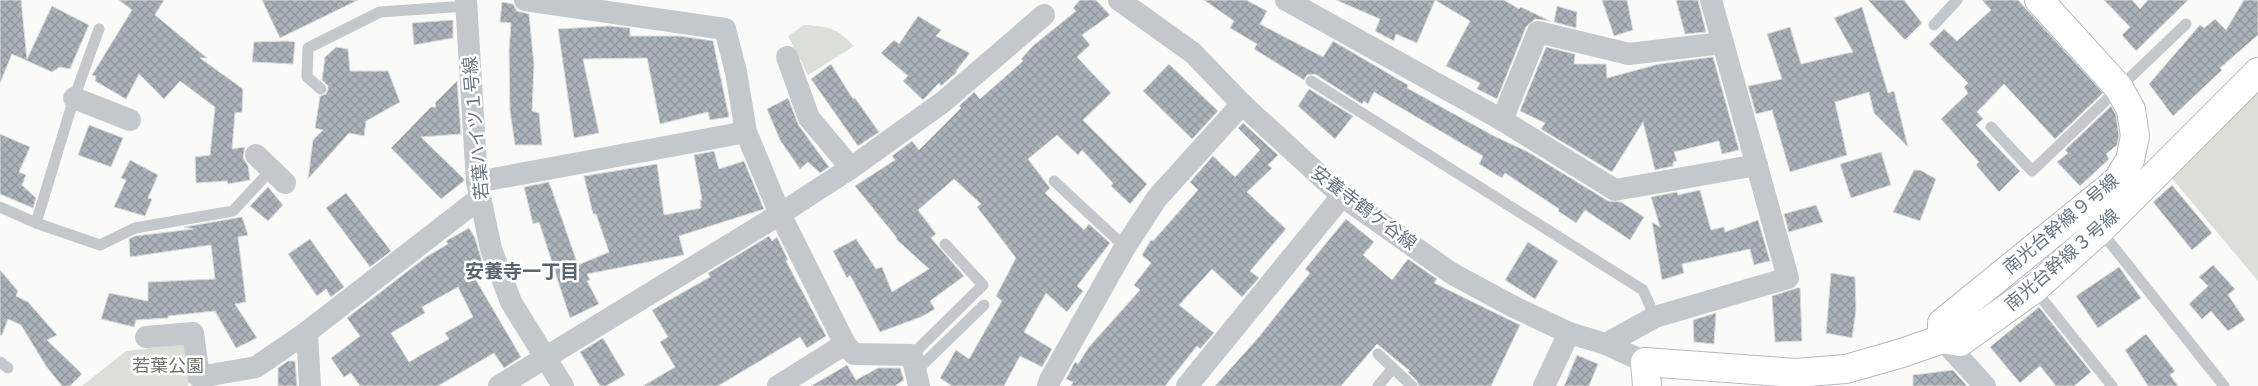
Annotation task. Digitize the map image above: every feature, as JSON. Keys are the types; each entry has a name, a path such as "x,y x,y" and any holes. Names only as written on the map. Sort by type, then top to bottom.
{"street":[{"path":"525,0 725,29 736,72 746,132 780,214 844,344 854,354 915,371"},
{"name":"安養寺鶴ケ谷線","path":"1119,0 1193,53 1242,104 1342,196 1451,272 1514,307 1569,333 1606,344 1646,374"},
{"path":"1286,0 1502,120 1615,190 1756,165"},
{"path":"1606,344 1655,317 1788,278 1711,0"},
{"name":"南光台幹線９号線","path":"1942,339 1942,323 2117,181 2130,160 2135,136 2131,110 2119,88 2038,0"},
{"name":"若葉ハイツ１号線","path":"467,3 479,190 491,249 511,302 563,386"},
{"path":"499,386 780,214 851,168 943,102 1044,15"},
{"path":"1502,120 1538,32 1629,54 1722,43"},
{"path":"787,57 809,118 851,168"},
{"name":"南光台幹線３号線","path":"1646,374 1795,373 1846,369 1942,339 1960,342 2034,289 2100,230 2258,72"},
{"path":"74,98 130,120"},
{"path":"1048,386 1125,247 1157,198 1242,104"},
{"path":"146,337 193,333 197,381 256,367 307,332 479,190 746,132"},
{"path":"1187,386 1342,196"},
{"path":"307,332 310,386"},
{"path":"1544,386 1569,333"},
{"path":"1942,339 1985,386"},
{"path":"778,386 844,344"}],"lane":[{"path":"1934,25 1957,0"},
{"path":"321,90 307,77 308,48 380,12 467,3"},
{"path":"1990,127 2032,171 2186,24"},
{"path":"36,223 74,98 98,29"},
{"path":"1311,81 1643,290 1655,317"},
{"path":"0,207 36,223 100,245 135,228 233,211 271,169"},
{"path":"1054,181 1125,247"},
{"path":"2100,230 2224,386"},
{"path":"915,371 983,286 945,244"},
{"path":"2034,289 2112,386"},
{"path":"915,371 984,305"},
{"path":"1378,354 1412,386"},
{"path":"1378,386 1393,368"}],"green space":[{"path":"804,25 832,29 854,46 808,75 788,36"},
{"path":"2258,88 2258,281 2170,176"},
{"name":"若葉公園","path":"184,344 191,381 187,386 82,386 126,351"}],"building":[{"path":"0,0 21,0 27,59 52,6 89,25 70,69 60,67 52,72 12,54 0,83"},
{"path":"119,0 164,0 155,15 207,58 200,58 243,89 242,112 235,113 232,149 245,147 243,158 248,166 250,180 228,184 227,181 196,183 195,157 210,155 215,107 180,81 164,99 139,74 126,99 95,81 96,76 92,75 132,10"},
{"path":"262,0 358,0 280,38"},
{"path":"1080,0 1096,0 1110,15 1082,35 1090,45 1077,57 1111,93 1083,120 1147,184 1130,204 1111,186 1113,183 1082,150 1078,155 1057,135 1028,159 1050,188 1045,193 1084,230 1089,224 1110,243 1077,286 1083,291 1067,312 1046,293 1024,332 1052,349 1042,367 1020,356 1004,386 952,386 940,378 956,350 969,359 1002,301 996,296 1016,258 977,207 981,204 954,179 918,210 936,234 931,238 964,276 930,301 935,309 921,317 880,332 850,275 847,278 833,251 856,239 876,269 882,267 892,292 929,269 896,239 855,186 895,160 892,156 912,141 919,150 961,108 959,106 974,92 980,99 1023,61 1021,59 1034,45 1076,11 1073,8"},
{"path":"1204,0 1246,0 1267,11 1260,24 1323,57 1333,41 1408,85 1407,88 1494,136 1528,152 1608,201 1621,202 1644,217 1630,240 1585,210 1576,223 1558,211 1559,209 1505,173 1502,178 1479,164 1483,156 1374,92 1368,104 1364,101 1362,104 1315,74 1307,75 1304,80 1254,49 1257,44 1230,28 1234,21"},
{"path":"1336,0 1435,0 1417,43 1396,34 1394,41 1375,31 1380,19"},
{"path":"1435,0 1504,0 1519,9 1521,7 1550,21 1535,19 1526,27 1497,99 1477,89 1480,83 1446,66 1470,21"},
{"path":"1602,0 1627,0 1633,30 1614,36"},
{"path":"1676,0 1698,0 1706,32 1685,34"},
{"path":"1868,0 1904,0 1922,23 1905,40"},
{"path":"1982,0 2018,0 2103,93 2055,139 2004,84 1977,112 1983,119 1976,125 2020,171 1999,192 1976,165 1979,162 1941,119 1968,93 1964,87 1968,83 1929,44 1944,29 1957,41 1991,10"},
{"path":"2104,0 2132,0 2140,9 2148,0 2188,0 2136,51 2122,35 2130,27"},
{"path":"2244,0 2258,0 2258,35 2220,68 2222,70 2173,116 2149,84 2200,25 2204,28 2215,19 2226,30"},
{"path":"502,2 513,4 517,11 529,14 534,65 532,111 539,113 542,145 515,145 510,111 509,51 511,23 500,22"},
{"path":"1557,6 1577,12 1576,28 1554,22"},
{"path":"1862,7 1888,93 1894,91 1908,147 1874,113 1869,92 1835,102 1847,155 1790,172 1772,110 1756,114 1748,86 1782,79 1767,34 1790,27 1801,64 1853,52 1834,18"},
{"path":"918,16 941,30 936,36 970,53 957,72 941,86 939,83 923,100 903,81 908,76 881,53 894,40 899,44"},
{"path":"453,20 453,38 414,45 412,23"},
{"path":"609,26 630,28 630,36 680,36 713,41 729,117 710,120 708,112 660,124 647,58 583,59 599,133 574,138 558,29"},
{"path":"254,42 295,42 293,64 252,62"},
{"path":"336,47 348,49 350,71 388,71 400,102 366,121 364,136 349,133 308,179 313,140 323,130 315,128 320,96 326,94 328,90 328,86 322,80 325,57"},
{"path":"1546,47 1575,54 1574,64 1606,64 1607,78 1659,64 1713,57 1739,150 1722,154 1719,141 1674,152 1677,161 1673,162 1673,166 1655,170 1643,122 1612,172 1541,129 1545,123 1520,111"},
{"path":"831,64 853,99 855,98 879,132 858,146 811,79"},
{"path":"1169,64 1218,111 1192,139 1143,91"},
{"path":"457,81 461,134 421,137 464,179 464,181 441,199 391,148 431,107 436,107 435,103"},
{"path":"1309,89 1353,116 1335,139 1298,106"},
{"path":"788,98 799,126 829,167 820,173 808,162 800,169 780,140 767,109"},
{"path":"2111,106 2116,115 2119,136 2117,145 2106,154 2109,159 2080,186 2057,162 2068,153 2065,150"},
{"path":"1243,123 1278,155 1268,165 1272,168 1247,192 1286,229 1250,271 1259,278 1242,297 1212,269 1179,305 1214,333 1200,349 1197,346 1165,386 1071,386 1073,382 1066,379 1075,362 1078,364 1089,347 1140,290 1134,285 1151,263 1142,255 1151,240 1153,241 1198,190 1190,182 1213,156 1235,177 1260,150 1238,128"},
{"path":"89,125 123,138 111,167 78,155"},
{"path":"0,134 30,147 19,172 26,175 22,185 36,198 33,208 0,194"},
{"path":"714,151 719,169 744,161 764,209 679,236 684,255 587,274 590,280 587,281 599,304 570,318 539,222 533,224 524,187 549,182 578,265 609,252 596,214 593,214 584,176 657,164 664,215 701,208 700,200 702,200 694,155"},
{"path":"1881,152 1891,185 1851,198 1840,164"},
{"path":"130,160 158,175 148,198 152,199 145,216 114,207 126,180 121,178"},
{"path":"1914,170 1920,170 1936,179 1920,221 1893,212"},
{"path":"2172,185 2212,233 2192,250 2153,202"},
{"path":"268,187 283,205 268,221 250,206"},
{"path":"1700,190 1711,230 1724,227 1725,232 1758,220 1770,261 1754,265 1750,249 1682,264 1684,273 1662,280 1652,222 1660,227 1651,197 1677,192 1678,195"},
{"path":"346,193 391,251 370,267 326,208"},
{"path":"1816,205 1823,222 1789,232 1784,214"},
{"path":"242,217 248,235 238,237 246,302 235,304 257,338 236,348 215,311 168,316 168,318 136,320 134,327 101,319 109,293 148,301 148,282 215,279 211,245 130,257 129,239 135,236 193,229 184,227"},
{"path":"1346,219 1374,242 1363,255 1392,280 1408,259 1437,279 1434,283 1520,325 1491,386 1419,386 1417,381 1408,372 1410,371 1377,344 1341,386 1215,386 1258,338 1310,273 1305,269"},
{"path":"469,228 475,238 484,268 473,275 521,357 504,368 494,353 438,386 360,386 351,373 344,377 331,358 360,336 347,318 426,257 448,244 446,241","holes":["458,287 473,317 445,333 449,339 409,362 391,333 425,313 422,307"]},
{"path":"769,236 772,241 777,237 788,260 786,261 826,336 807,348 800,337 718,386 643,386 675,367 660,342 668,337 652,310 710,277 708,273"},
{"path":"310,239 344,287 331,297 326,289 317,296 288,254"},
{"path":"1528,242 1558,261 1535,299 1505,280"},
{"path":"2213,265 2235,289 2228,295 2245,320 2228,331 2211,311 2202,319 2189,304 2208,286 2199,277"},
{"path":"2119,267 2141,298 2098,328 2076,296"},
{"path":"0,270 18,291 16,296 28,302 57,335 47,340 82,374 70,386 62,386 46,366 21,325 8,319 2,335 0,335"},
{"path":"1831,273 1855,277 1856,310 1852,338 1826,333"},
{"path":"1800,288 1802,341 1775,342 1772,296"},
{"path":"2039,307 2091,372 2074,386 2056,386 2040,366 2020,383 1990,347"},
{"path":"1716,313 1714,344 1694,342 1693,320"},
{"path":"2146,334 2175,371 2170,375 2178,386 2148,386 2125,350"},
{"path":"603,338 625,375 606,386 600,386 580,352"},
{"path":"1577,355 1598,364 1589,386 1564,386"},
{"path":"288,361 295,361 297,386 278,386 278,368"},
{"path":"847,365 856,380 878,368 900,368 904,380 895,386 811,386"},
{"path":"1953,370 1967,386 1913,386 1913,375"}],"district":[{"name":"安養寺一丁目","path":"522,271"}]}
